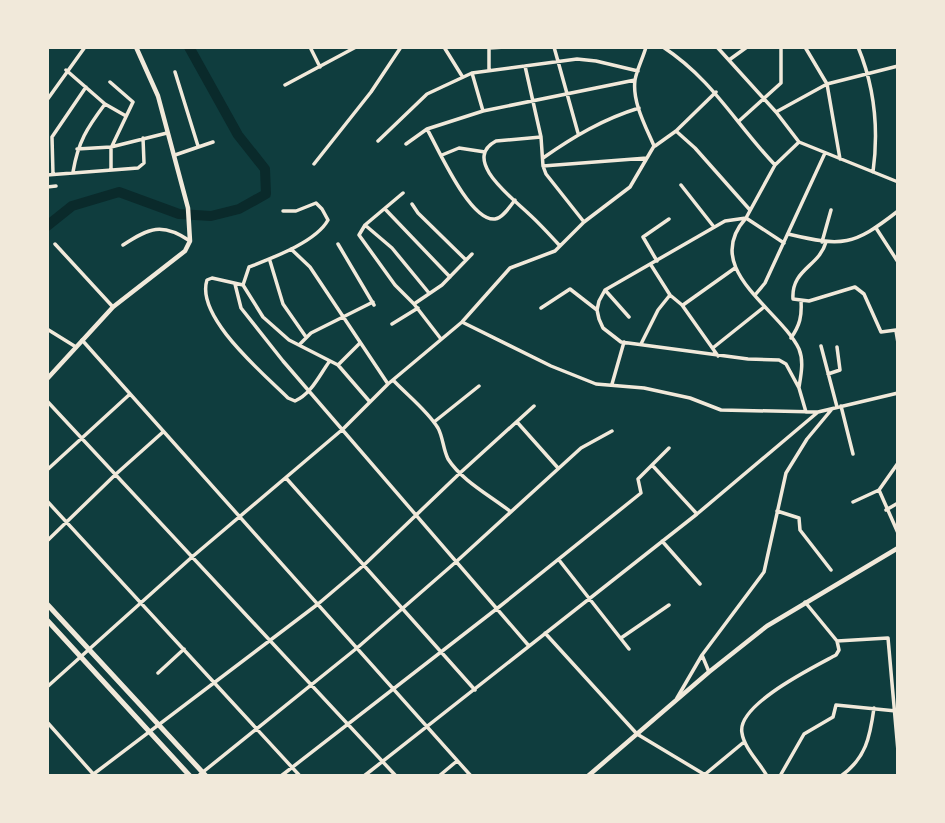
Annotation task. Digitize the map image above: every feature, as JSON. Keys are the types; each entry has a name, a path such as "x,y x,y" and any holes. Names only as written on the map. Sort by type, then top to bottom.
{"main road":[{"path":"47,604 202,775"},
{"path":"47,620 190,776"}],"street":[{"path":"47,100 85,47"},
{"path":"47,379 113,307 185,251 190,241 188,208 158,96 136,47"},
{"path":"310,47 320,67"},
{"path":"285,85 355,47"},
{"path":"314,164 371,92 400,49 394,47"},
{"path":"443,47 462,76"},
{"path":"489,69 489,48 505,47"},
{"path":"554,47 578,133"},
{"path":"646,47 635,80 639,108 654,146"},
{"path":"663,47 687,63 716,92 775,165"},
{"path":"717,47 776,112 799,142 898,182"},
{"path":"729,60 747,47"},
{"path":"739,121 781,83 781,47"},
{"path":"805,47 827,84 840,159"},
{"path":"858,47 869,74 877,135 873,172"},
{"path":"378,141 427,94 472,73 557,60 596,61 638,71"},
{"path":"525,66 541,137 546,174 584,222"},
{"path":"776,112 827,84 898,66"},
{"path":"66,70 105,104 126,116"},
{"path":"175,72 198,146"},
{"path":"472,73 483,111"},
{"path":"406,144 427,129 483,111 635,80"},
{"path":"110,82 133,102 112,146 111,169"},
{"path":"53,174 52,137 86,87"},
{"path":"47,687 192,557 343,429 388,384 462,322 510,268 555,251 584,222 630,187 654,146 676,131 716,92"},
{"path":"73,172 82,137 105,104"},
{"path":"543,158 578,133 639,108"},
{"path":"427,129 465,199 485,217 499,218 515,200"},
{"path":"676,131 695,148 750,210"},
{"path":"77,149 112,146 167,133"},
{"path":"541,137 496,141 490,144 485,152 484,161 493,181 560,246"},
{"path":"47,175 141,166 144,163 143,138"},
{"path":"173,156 213,142"},
{"path":"799,142 775,165 740,225 734,244 735,268 744,283 792,338 801,356 799,388"},
{"path":"442,155 459,148 485,152"},
{"path":"755,296 765,283 825,153"},
{"path":"543,166 647,159"},
{"path":"681,185 714,227"},
{"path":"47,187 57,187"},
{"path":"403,193 365,225 359,235 395,285 418,308 441,339"},
{"path":"243,285 249,267 291,249 319,231 328,219 316,203 293,211 283,211"},
{"path":"412,204 466,260"},
{"path":"385,209 450,277"},
{"path":"831,210 821,257 807,266 796,281 792,298 801,301 855,288 864,294 881,332 897,330 898,342"},
{"path":"788,234 824,242 856,239 898,211"},
{"path":"783,243 746,218 736,217 605,290 597,310 603,328 624,342 718,356 779,360 786,364 799,388 806,412"},
{"path":"657,261 643,236 669,219"},
{"path":"365,225 392,248 429,293"},
{"path":"876,228 898,262"},
{"path":"123,245 144,232 165,229 190,241"},
{"path":"55,244 113,307"},
{"path":"299,345 306,337 373,303 338,244"},
{"path":"291,249 310,267 388,384"},
{"path":"414,304 442,285 472,254"},
{"path":"270,260 283,304 306,337"},
{"path":"651,265 670,295 682,305 718,356"},
{"path":"682,305 735,268"},
{"path":"243,285 212,278 207,280 205,287 213,315 231,342 288,398 295,401 309,391 329,362"},
{"path":"235,284 241,308 309,391 499,607 530,646"},
{"path":"243,285 263,317 289,340 338,365 370,402"},
{"path":"541,308 570,289 597,310"},
{"path":"605,290 629,317"},
{"path":"641,345 658,310 670,295"},
{"path":"792,338 799,327 801,301"},
{"path":"714,347 765,307"},
{"path":"392,324 418,308"},
{"path":"462,322 551,366 596,384 644,388 690,398 721,410 818,412 898,393"},
{"path":"47,330 76,347"},
{"path":"82,340 471,776"},
{"path":"612,385 624,342"},
{"path":"338,365 360,343"},
{"path":"821,346 853,454"},
{"path":"828,374 840,370 837,347"},
{"path":"393,380 434,422 448,458 460,473 511,512"},
{"path":"434,422 479,386"},
{"path":"47,470 130,394"},
{"path":"47,401 396,776"},
{"path":"47,722 93,775 364,565 534,406"},
{"path":"676,701 702,655 764,572 786,473 807,439 837,407"},
{"path":"364,776 697,514 818,412"},
{"path":"517,422 558,468"},
{"path":"202,775 403,609 581,448 612,431"},
{"path":"47,541 164,432"},
{"path":"281,776 641,493 637,484 638,478 669,448"},
{"path":"853,502 879,490 898,463"},
{"path":"652,465 697,514"},
{"path":"286,478 475,690"},
{"path":"879,490 898,533"},
{"path":"47,501 300,776"},
{"path":"886,510 898,503"},
{"path":"777,510 799,518 800,530 831,570"},
{"path":"662,541 700,584"},
{"path":"588,776 709,672 768,626 898,548"},
{"path":"559,560 629,649"},
{"path":"767,776 744,742 741,726 745,717 753,707 836,655 839,650 837,641 805,602"},
{"path":"621,638 668,605"},
{"path":"545,633 636,734 705,775 744,742"},
{"path":"837,641 887,638 898,751"},
{"path":"158,673 184,649"},
{"path":"702,655 709,672"},
{"path":"780,776 804,734 833,717 834,706 896,711"},
{"path":"841,776 861,757 867,747 874,708"},
{"path":"439,776 457,761"}],"waterway":[{"path":"47,226 72,206 119,192 179,214 211,216 239,209 266,194 265,169 238,135 189,47"}]}
